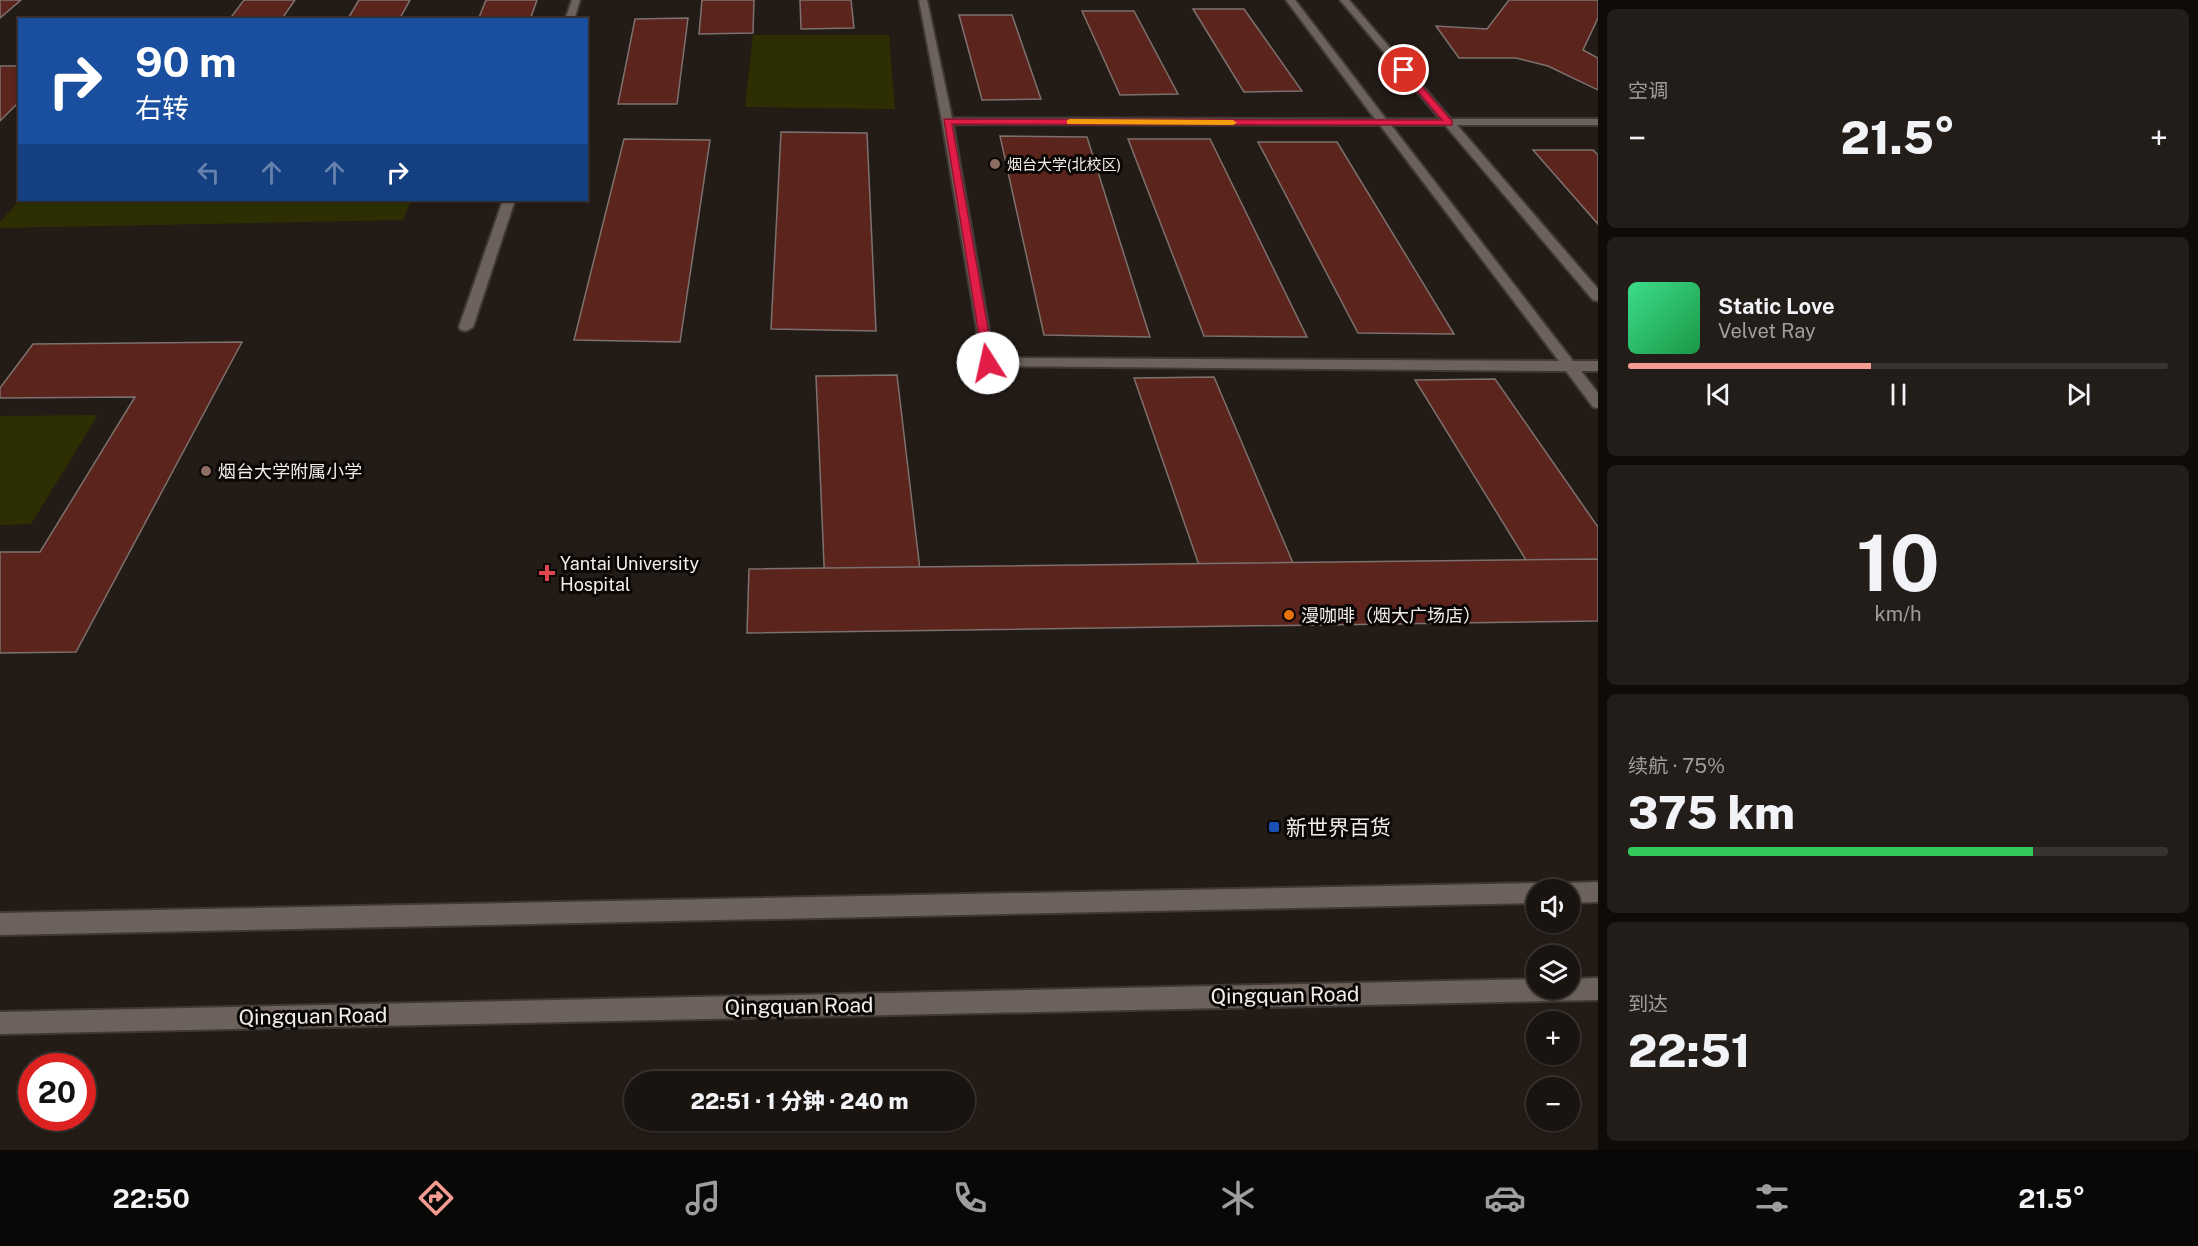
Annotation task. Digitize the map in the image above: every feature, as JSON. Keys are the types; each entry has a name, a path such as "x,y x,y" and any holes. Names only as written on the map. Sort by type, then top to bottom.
{"main road":[{"path":"570,18 576,0"},
{"path":"923,0 947,121 988,363 1598,366"},
{"path":"1290,0 1598,403"},
{"path":"1344,0 1598,297"},
{"path":"947,121 1598,122"},
{"path":"466,327 508,201"},
{"path":"1580,893 1598,892"},
{"path":"0,924 1526,894"},
{"name":"Qingquan Road","path":"0,1023 1598,989"}],"shaded area":[{"path":"753,35 889,35 895,109 745,107"},
{"path":"19,201 411,201 403,220 0,228 0,222"},
{"path":"98,415 31,524 0,525 0,416"}],"building":[{"path":"0,0 21,0 0,18"},
{"path":"244,0 295,0 282,18 230,18"},
{"path":"359,0 410,0 400,18 348,18"},
{"path":"486,0 537,0 531,18 479,18"},
{"path":"702,0 754,0 753,33 699,34"},
{"path":"800,0 851,0 854,28 801,29"},
{"path":"1509,0 1598,0 1598,18 1583,50 1598,58 1598,90 1548,66 1516,58 1459,58 1436,26 1487,29"},
{"path":"1193,9 1244,9 1302,91 1244,92"},
{"path":"1082,11 1134,11 1178,94 1120,95"},
{"path":"959,15 1012,15 1041,99 982,100"},
{"path":"688,18 677,104 618,104 635,19"},
{"path":"0,66 18,66 18,103 0,121"},
{"path":"781,132 867,133 876,331 771,329"},
{"path":"1000,136 1087,137 1150,337 1044,335"},
{"path":"624,139 710,140 680,342 574,340"},
{"path":"1128,139 1210,139 1307,337 1204,336"},
{"path":"1258,142 1337,142 1454,334 1358,333"},
{"path":"1533,150 1593,150 1598,155 1598,224"},
{"path":"242,342 76,652 0,653 0,552 40,552 135,397 0,398 0,388 33,344"},
{"path":"897,375 922,587 825,588 816,376"},
{"path":"1214,377 1304,589 1208,591 1134,378"},
{"path":"1495,379 1598,527 1598,593 1547,594 1415,380"},
{"path":"1598,559 1598,621 747,633 749,569"}],"slow traffic":[{"path":"1070,122 1233,123"}],"place":[{"name":"烟台大学(北校区)","path":"995,164"},
{"name":"烟台大学附属小学","path":"206,471"},
{"name":"Yantai University Hospital","path":"547,573"},
{"name":"漫咖啡（烟大广场店）","path":"1289,615"},
{"name":"新世界百货","path":"1274,827"}],"route":[{"path":"988,363 947,121 1449,123 1404,70"}]}
